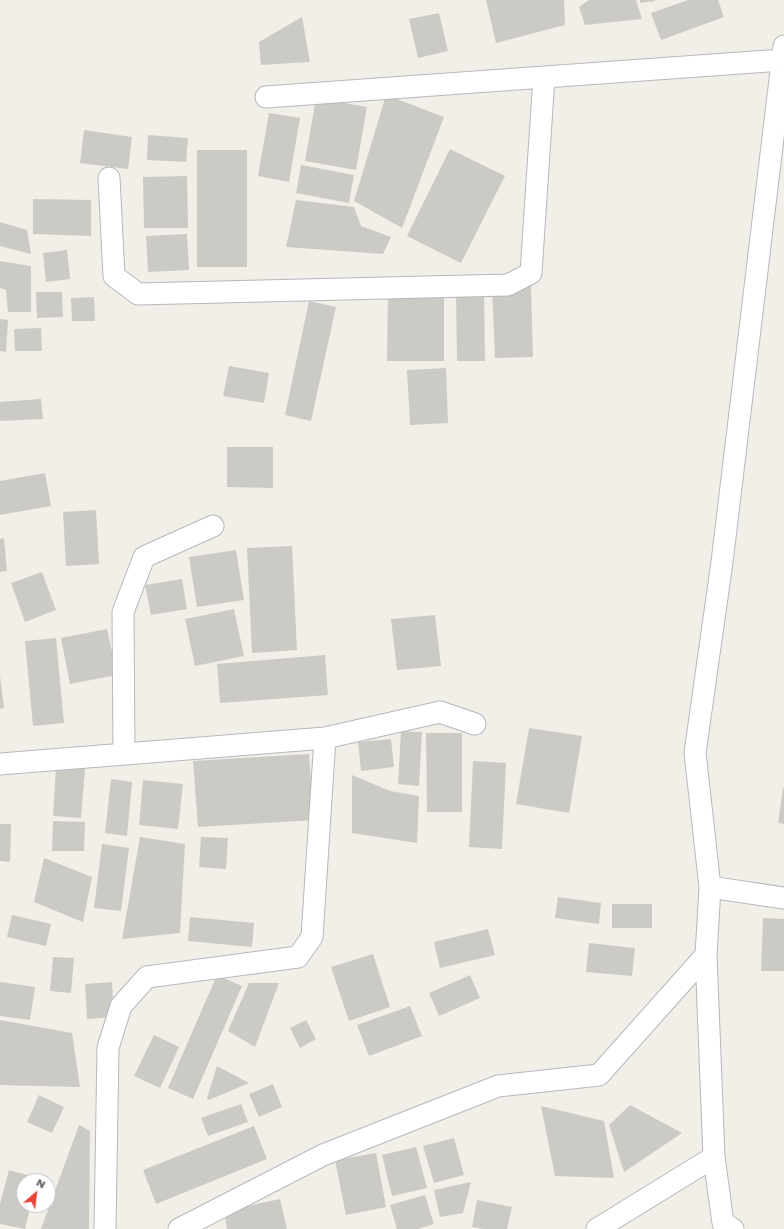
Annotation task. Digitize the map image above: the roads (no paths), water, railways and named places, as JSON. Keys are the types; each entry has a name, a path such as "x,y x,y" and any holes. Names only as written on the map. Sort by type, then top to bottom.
{"street":[{"path":"266,97 544,77 783,53 723,554 695,754 710,887 706,954 714,1157 723,1223 733,1229"},
{"path":"110,178 114,276 138,294 508,285 531,273 544,77"},
{"path":"124,754 123,612 144,557 213,526"},
{"path":"0,764 325,738 440,712 475,724"},
{"path":"105,1229 108,1048 121,1006 147,977 298,957 312,937 325,738"},
{"path":"710,887 784,898"},
{"path":"178,1229 323,1155 498,1086 599,1075 706,954"},
{"path":"597,1229 714,1157"}]}
